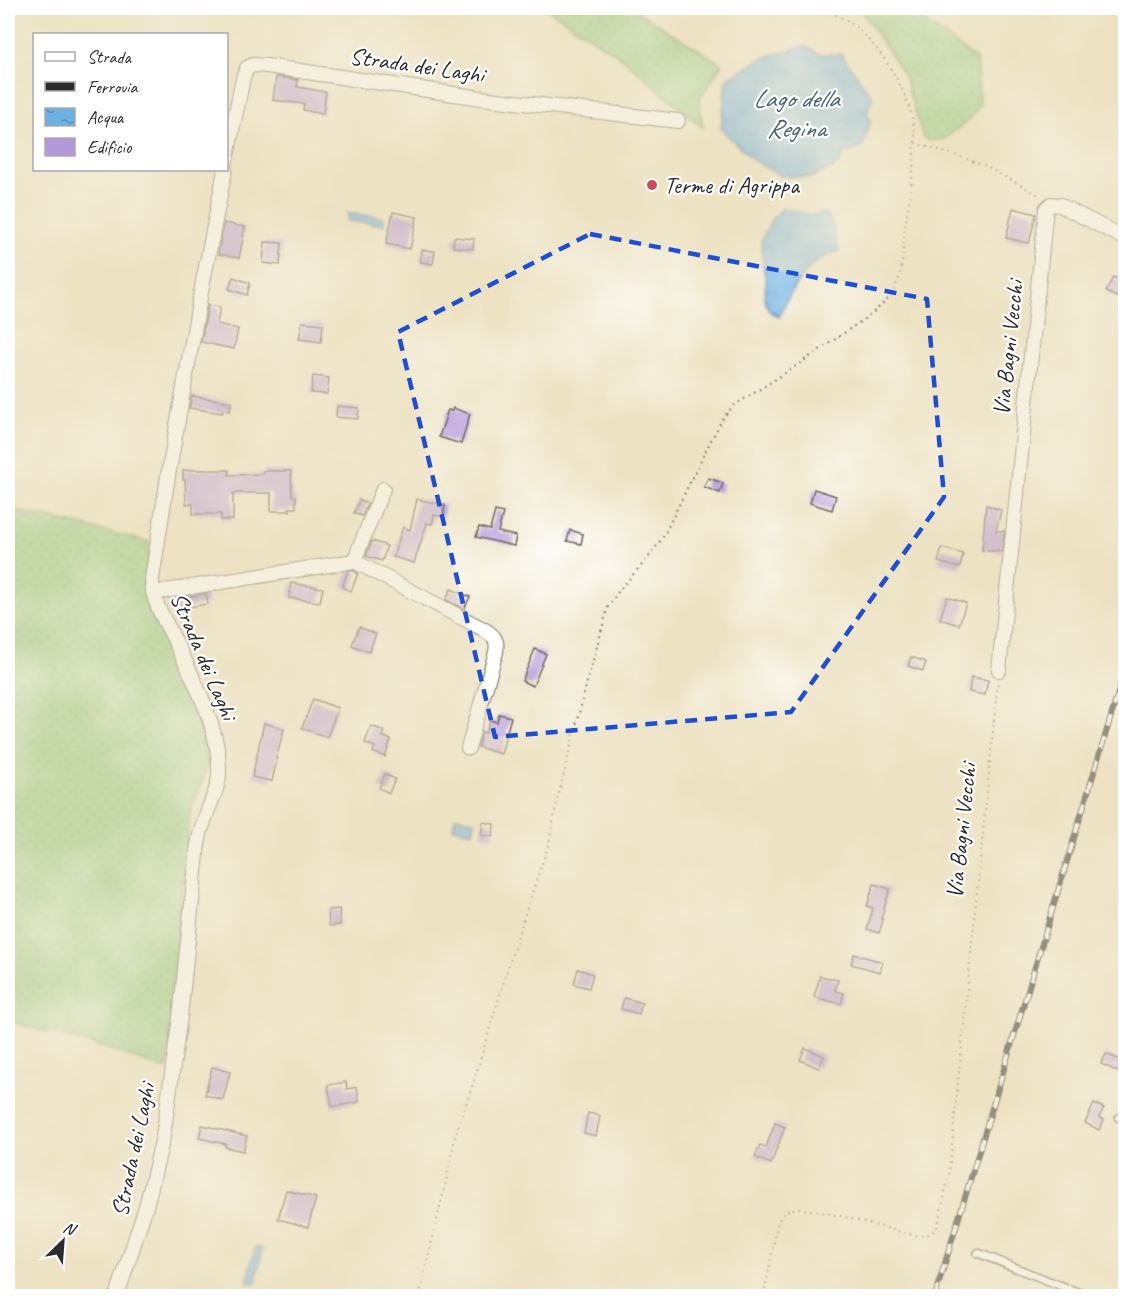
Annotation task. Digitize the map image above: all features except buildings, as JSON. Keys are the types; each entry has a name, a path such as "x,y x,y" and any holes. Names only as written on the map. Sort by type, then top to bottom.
{"street":[{"name":"Strada dei Laghi","path":"228,151 243,78 247,68 253,65 481,98 678,121"},
{"name":"Strada dei Laghi","path":"117,1296 147,1203 163,1137 180,1017 198,844 204,820 217,787 219,772 216,745 208,716 191,674 157,606 153,593 153,572 168,476 225,171"},
{"path":"1060,205 1125,239"},
{"name":"Via Bagni Vecchi","path":"999,670 1044,219 1048,206 1060,205"},
{"path":"354,561 383,489"},
{"path":"153,593 354,561 496,638 496,652 468,748"}],"lane":[{"path":"978,1253 1087,1296"}],"path":[{"path":"419,1296 456,1132 549,843 586,682 608,607 663,537 712,438 733,406 812,356 868,315 890,295 901,271 903,240 913,178 915,143 909,109 897,80 875,47 851,23 820,8"},
{"path":"915,143 952,153 985,166 1060,205"},
{"name":"Via Bagni Vecchi","path":"764,1296 777,1226 782,1215 790,1209 819,1211 918,1235 930,1234 938,1225 950,1174 999,670"}],"highlighted area":[{"path":"590,234 927,299 944,497 791,712 495,737 398,332"}],"green space":[{"path":"546,8 632,8 722,64 699,100 703,128 625,60"},
{"path":"854,8 907,8 976,59 980,105 970,119 944,139 928,141 923,137 904,75 861,10"},
{"path":"8,508 150,542 147,589 151,609 171,643 195,701 207,742 208,759 205,775 190,811 167,1070 102,1047 8,1021"}],"water":[{"name":"Lago della Regina","path":"805,46 819,54 841,54 873,97 867,113 871,122 862,148 843,154 839,165 813,177 781,176 754,161 721,129 726,79 764,57"},
{"path":"783,208 813,215 825,212 831,222 839,251 818,261 802,276 779,317 770,312 764,298 766,282 761,242 771,220"},
{"path":"348,213 384,218 384,225 347,221"},
{"path":"455,817 475,821 473,832 453,828"},
{"path":"255,1247 263,1249 255,1284 247,1283"}],"railway":[{"path":"935,1296 1126,667"}],"place":[{"name":"Terme di Agrippa","path":"652,185"}]}
